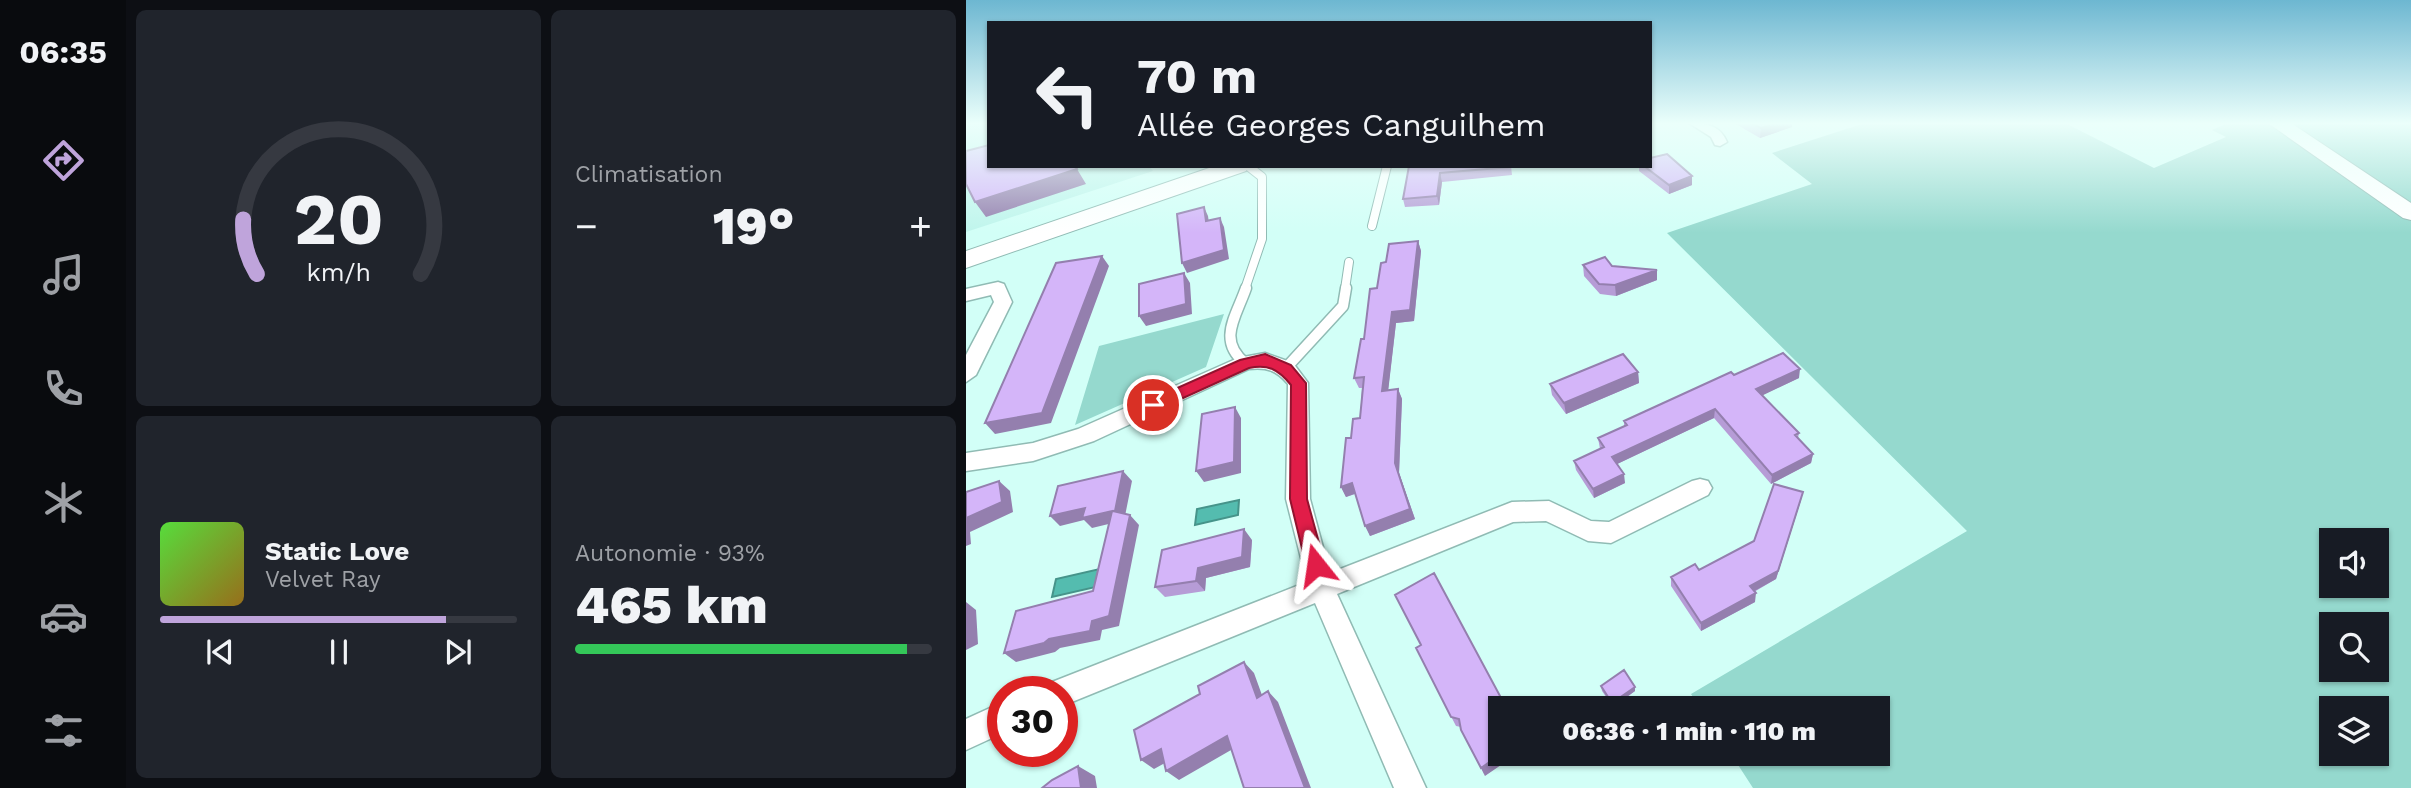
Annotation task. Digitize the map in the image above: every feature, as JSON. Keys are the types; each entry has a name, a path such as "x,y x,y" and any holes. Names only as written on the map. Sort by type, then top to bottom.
{"main road":[{"path":"966,260 1232,168"}],"street":[{"path":"2332,160 2411,213"},
{"path":"966,295 998,288 1003,302 966,375"},
{"path":"966,462 1033,452 1086,435 1245,363 1265,360 1286,368 1298,383 1298,499 1321,587 1410,788"},
{"path":"1078,686 1512,512 1549,511 1588,531 1611,533 1700,488"},
{"path":"966,735 987,725"}],"lane":[{"path":"1245,363 1233,353 1228,340 1262,239 1262,177 1251,168"},
{"path":"1372,226 1386,168"},
{"path":"1286,368 1343,306 1349,262"}],"shaded area":[{"path":"966,160 987,160 987,168 1151,168 1153,171 966,232"}],"green space":[{"path":"1781,160 2138,160 2154,168 2173,160 2411,160 2411,788 1753,788 1739,766 1890,766 1890,696 1691,694 1967,531 1667,233 1812,184"},
{"path":"1224,314 1206,367 1075,425 1099,346"}],"water":[{"path":"1239,500 1238,515 1195,525 1197,509"},
{"path":"1104,568 1100,586 1052,597 1056,579"}],"building":[{"path":"966,160 987,160 987,168 1077,169 975,202 966,184"},
{"path":"1652,160 1674,160 1692,176 1669,185 1647,168 1652,168"},
{"path":"1409,168 1498,168 1440,173 1437,196 1403,199"},
{"path":"1204,207 1206,221 1220,218 1224,250 1182,263 1177,214"},
{"path":"1418,241 1410,310 1392,312 1382,391 1398,389 1395,463 1410,509 1365,526 1352,483 1341,487 1346,438 1351,438 1353,419 1360,418 1364,377 1354,378 1361,339 1364,339 1370,289 1377,288 1381,263 1386,262 1389,244"},
{"path":"1102,256 1042,413 985,423 1056,263"},
{"path":"1605,257 1612,266 1657,270 1615,285 1599,284 1583,265"},
{"path":"1184,273 1186,304 1139,316 1139,284"},
{"path":"1783,353 1800,369 1756,389 1799,433 1795,435 1813,454 1772,475 1715,409 1612,457 1624,474 1593,489 1574,461 1604,447 1598,438 1627,425 1624,421 1731,372 1734,375"},
{"path":"1623,354 1638,372 1564,403 1550,384"},
{"path":"1235,407 1234,462 1196,471 1202,414"},
{"path":"1123,471 1113,511 1130,515 1109,616 1092,621 1090,631 1049,639 1044,643 1004,653 1016,611 1093,591 1112,511 1082,518 1085,508 1050,516 1058,486"},
{"path":"999,481 1002,502 966,518 966,492"},
{"path":"1774,484 1803,492 1778,571 1750,586 1756,593 1701,623 1671,577 1695,564 1699,570 1754,541"},
{"path":"1244,529 1242,557 1198,568 1196,581 1155,587 1162,550"},
{"path":"1434,573 1500,696 1488,696 1488,763 1481,768 1461,730 1459,719 1451,717 1416,648 1421,645 1395,595"},
{"path":"1244,662 1257,698 1268,691 1305,788 1244,788 1227,736 1166,771 1161,749 1141,760 1134,730 1200,694 1198,686"},
{"path":"1624,670 1635,687 1622,696 1607,696 1601,686"},
{"path":"1078,766 1081,788 1042,788"}],"route":[{"path":"1153,405 1245,363 1265,360 1286,368 1298,383 1298,499 1316,565"}]}
